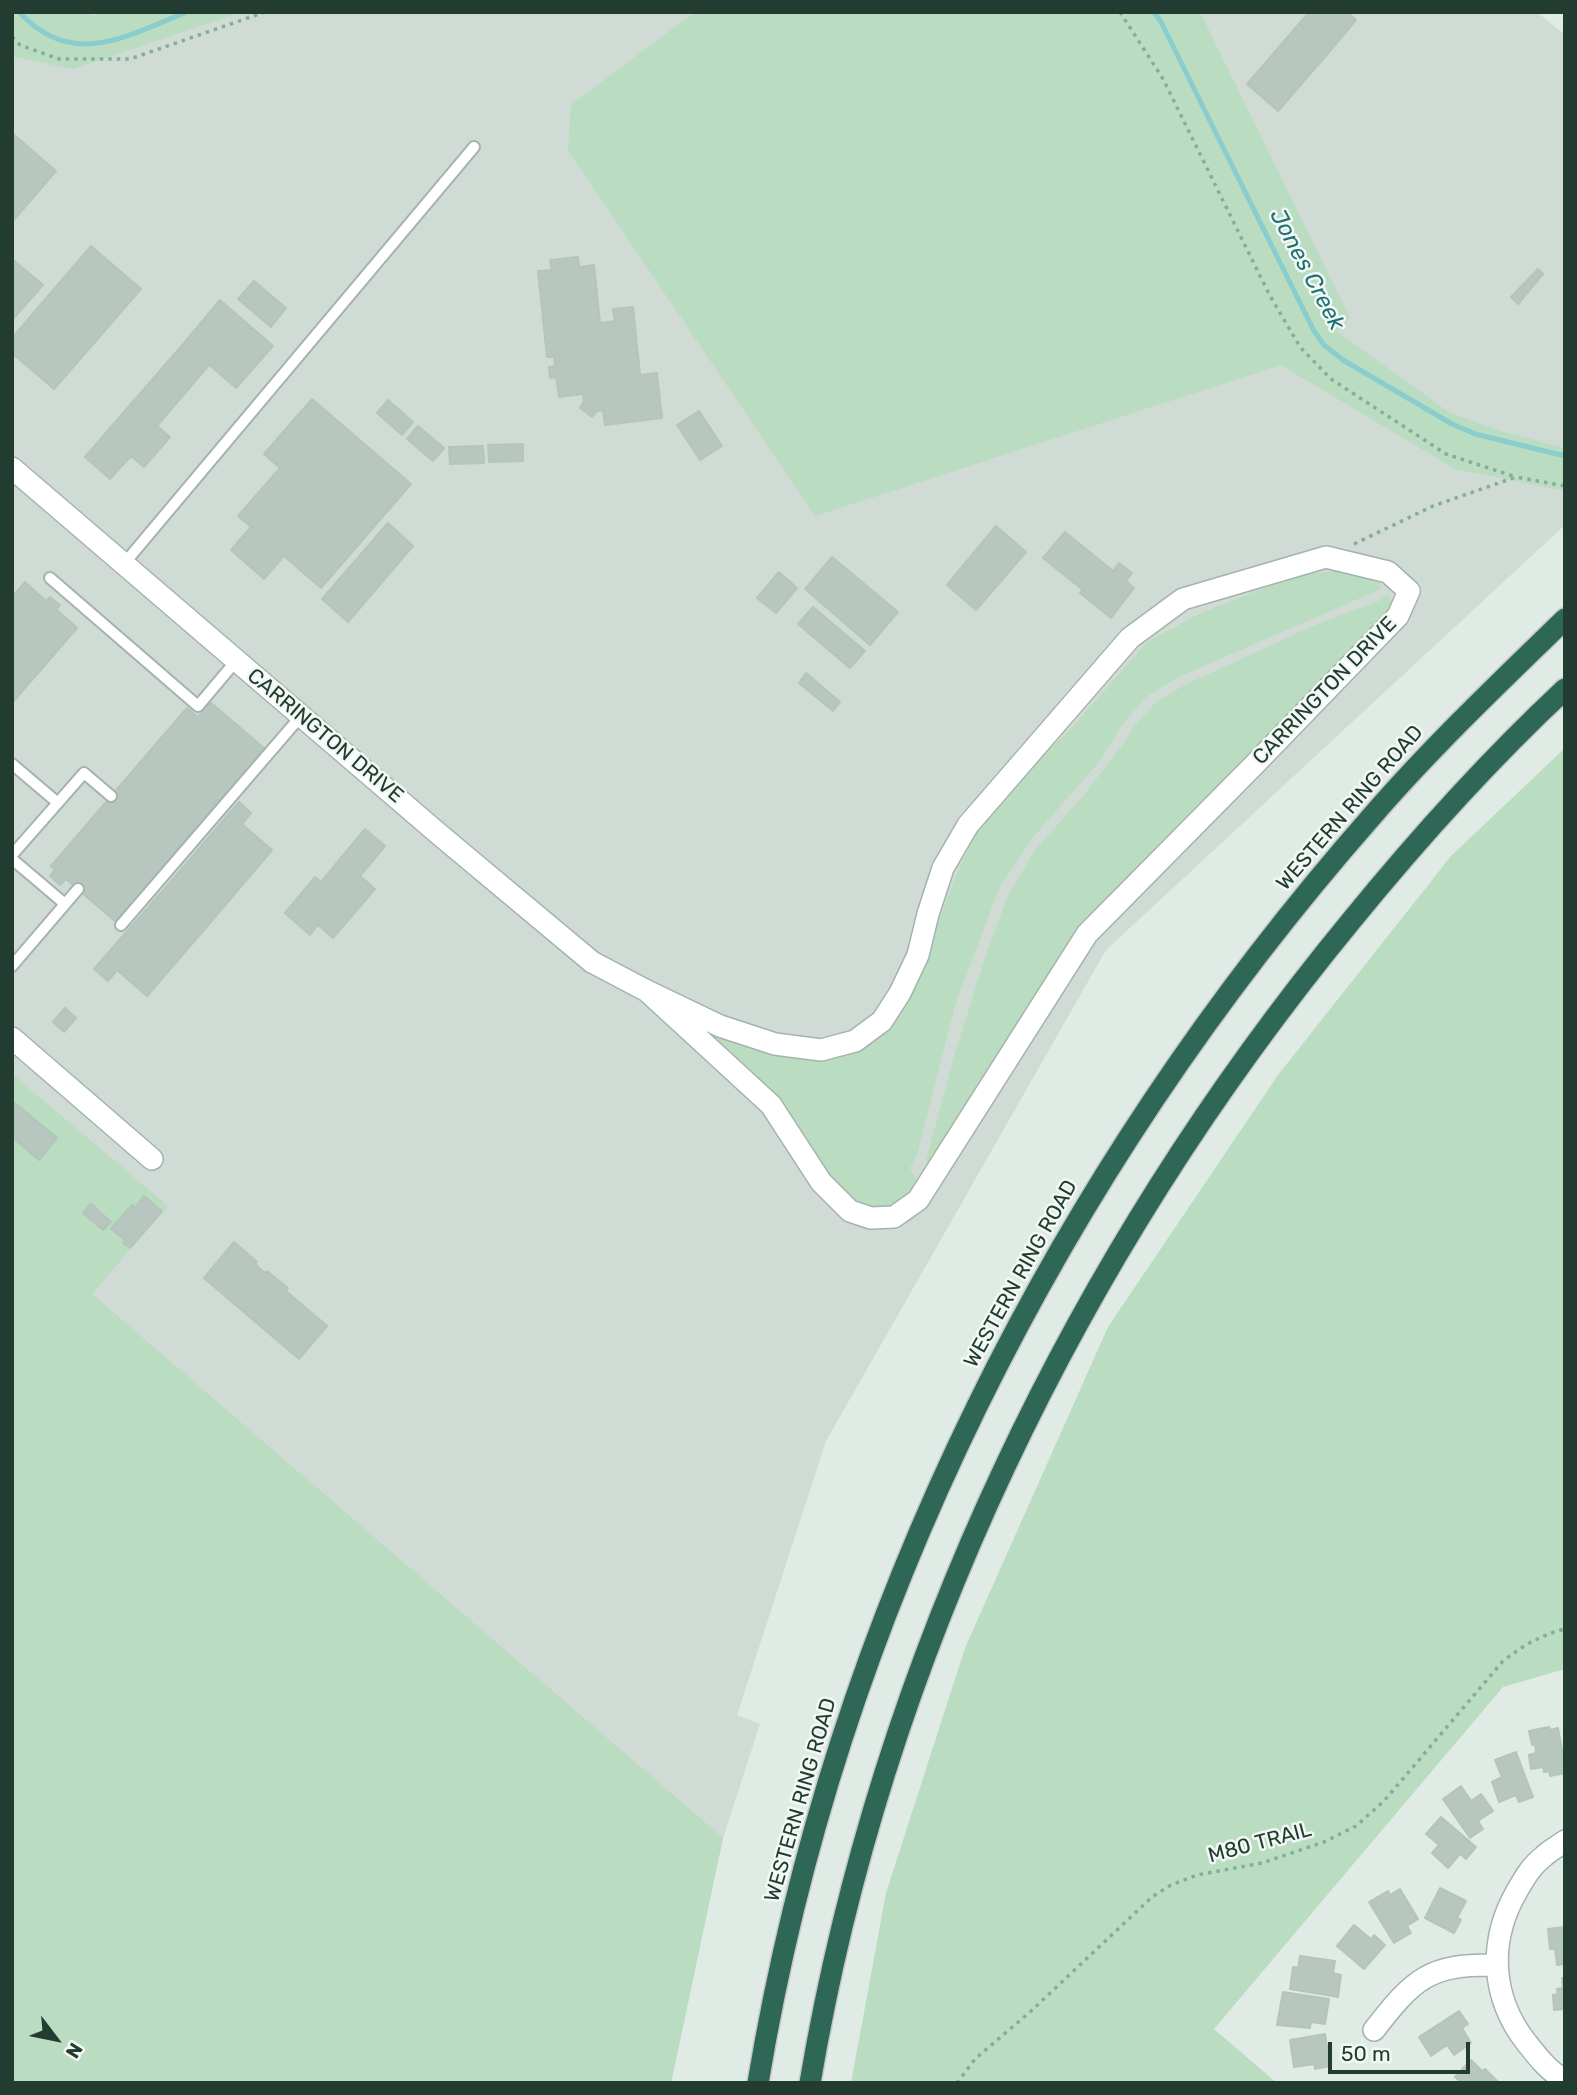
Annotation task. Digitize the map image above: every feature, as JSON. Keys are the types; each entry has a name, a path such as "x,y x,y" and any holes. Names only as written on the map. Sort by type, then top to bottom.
{"highway":[{"name":"WESTERN RING ROAD","path":"758,2083 783,1954 828,1783 849,1717 910,1554 951,1460 1025,1309 1065,1238 1145,1113 1276,931 1382,804 1472,710 1565,620"},
{"path":"810,2083 850,1895 910,1696 994,1489 1066,1345 1162,1183 1277,1014 1415,845 1468,786 1565,689"}],"street":[{"name":"CARRINGTON DRIVE","path":"12,468 592,962 720,1026 775,1044 821,1050 855,1041 882,1021 901,993 918,955 943,868 968,825 1130,638 1183,599 1326,557 1388,572 1409,591 1398,616 1087,934 918,1200 894,1217 871,1218 849,1211 821,1182 771,1105 646,991"},
{"path":"12,1038 152,1159"},
{"path":"1565,1842 1541,1858 1526,1875 1509,1904 1499,1933 1496,1965 1503,2001 1517,2031 1539,2058 1565,2080"},
{"path":"1374,2030 1400,1996 1426,1977 1442,1970 1472,1965 1496,1965"}],"lane":[{"path":"123,565 474,146"},
{"path":"50,578 198,706 236,661"},
{"path":"121,925 301,716"},
{"path":"12,764 58,803"},
{"path":"65,904 12,857 84,773 111,796"},
{"path":"12,966 78,889"}],"path":[{"path":"12,37 20,45 59,59 130,59 265,12"},
{"path":"1120,12 1163,79 1269,294 1300,347 1331,379 1446,454 1516,477 1565,486"},
{"path":"1326,557 1433,506 1516,477"},
{"name":"M80 TRAIL","path":"957,2083 975,2059 1030,2012 1152,1898 1171,1885 1197,1875 1262,1863 1324,1842 1356,1826 1384,1801 1503,1661 1526,1643 1550,1632 1565,1629"}],"shaded area":[{"path":"12,12 1537,12 1565,35 1565,525 1106,950 826,1441 737,1715 760,1724 723,1838 671,2083 12,2083"}],"green space":[{"path":"12,12 84,12 95,16 99,12 242,12 73,69 12,56"},
{"path":"695,12 1200,12 1350,318 1336,331 1450,413 1507,433 1565,448 1565,491 1455,469 1281,365 815,516 568,150 571,105"},
{"path":"1342,570 1365,574 1379,581 1381,589 1176,678 1146,697 1121,726 1099,762 1033,837 1000,886 956,1002 917,1154 910,1168 921,1190 899,1214 850,1211 702,1032 782,1056 814,1058 842,1053 921,969 955,878 978,830 1002,794 1071,729 1147,642 1201,613 1257,591 1308,574"},
{"path":"1388,594 1394,606 1117,900 939,1167 926,1160 956,1050 1008,896 1035,850 1084,795 1136,724 1157,701 1187,684 1313,626 1381,600"},
{"path":"1565,748 1565,1669 1503,1687 1214,2029 1277,2083 851,2083 886,1893 965,1648 1108,1327 1278,1075 1451,856"},
{"path":"12,1074 168,1206 92,1294 723,1838 671,2083 12,2083"}],"building":[{"path":"1309,12 1347,12 1356,20 1330,51 1299,24"},
{"path":"1299,24 1330,51 1304,81 1273,54"},
{"path":"1273,54 1304,81 1278,111 1247,84"},
{"path":"12,133 56,171 12,222"},
{"path":"91,246 141,289 54,389 12,353 12,338"},
{"path":"578,257 579,267 594,265 600,323 615,321 613,309 633,307 640,375 657,373 662,418 605,425 603,410 597,411 592,417 580,408 584,401 583,394 559,397 556,377 550,378 549,367 555,366 554,357 547,357 538,271 552,270 550,260"},
{"path":"12,259 43,285 12,320"},
{"path":"1538,269 1543,274 1518,304 1511,297"},
{"path":"254,281 286,308 271,327 238,299"},
{"path":"220,300 273,346 236,388 184,343"},
{"path":"184,343 209,365 157,426 131,404"},
{"path":"312,399 411,484 321,588 284,556 264,579 231,550 251,527 238,516 280,468 264,454"},
{"path":"388,400 413,422 402,435 377,413"},
{"path":"131,404 170,437 144,467 131,456 110,479 85,457"},
{"path":"699,411 722,446 700,460 677,425"},
{"path":"418,426 444,448 433,461 407,439"},
{"path":"523,444 523,461 489,462 488,445"},
{"path":"483,446 484,463 450,464 449,447"},
{"path":"388,523 413,546 348,622 322,599"},
{"path":"996,526 1026,552 976,610 947,585"},
{"path":"1065,532 1113,571 1119,563 1132,573 1126,581 1134,588 1111,618 1080,593 1083,590 1043,558"},
{"path":"832,557 898,612 870,645 805,589"},
{"path":"779,572 797,588 776,613 757,598"},
{"path":"25,582 46,601 50,597 60,605 56,609 77,628 12,703 12,597"},
{"path":"813,607 865,651 850,668 798,624"},
{"path":"806,673 840,702 833,711 799,683"},
{"path":"210,702 264,748 116,922 66,879 60,885 50,876 55,870 51,866 187,708 198,717"},
{"path":"239,802 251,813 242,824 272,850 210,923 167,886"},
{"path":"365,829 385,846 360,876 375,889 333,938 318,925 310,935 285,913 315,877 321,882"},
{"path":"167,886 210,923 147,996 117,970 108,981 94,969"},
{"path":"65,1008 76,1018 64,1032 53,1022"},
{"path":"15,1103 57,1138 39,1160 12,1137 12,1107"},
{"path":"144,1196 162,1211 130,1248 123,1243 125,1240 111,1229 132,1205 135,1208"},
{"path":"91,1204 111,1222 103,1230 83,1213"},
{"path":"234,1242 257,1262 255,1264 288,1288 286,1291 327,1326 299,1359 204,1278"},
{"path":"1549,1727 1550,1730 1558,1728 1565,1767 1565,1773 1550,1776 1549,1771 1544,1772 1543,1767 1531,1769 1529,1755 1536,1753 1529,1731"},
{"path":"1516,1752 1533,1797 1519,1802 1516,1795 1499,1802 1492,1782 1502,1777 1495,1760"},
{"path":"1461,1786 1471,1801 1481,1794 1493,1811 1478,1821 1483,1829 1470,1838 1443,1799"},
{"path":"1441,1817 1476,1847 1466,1859 1460,1854 1448,1868 1432,1853 1439,1845 1426,1834"},
{"path":"1440,1888 1466,1901 1457,1918 1461,1920 1454,1933 1425,1918"},
{"path":"1400,1889 1418,1919 1407,1926 1411,1933 1394,1943 1369,1902 1388,1891 1390,1895"},
{"path":"1354,1925 1371,1939 1374,1935 1385,1945 1364,1969 1337,1946"},
{"path":"1565,1927 1565,1964 1557,1965 1555,1949 1550,1949 1548,1929"},
{"path":"1300,1956 1335,1961 1333,1973 1341,1975 1338,1997 1290,1989 1293,1967 1298,1968"},
{"path":"1562,1978 1565,1978 1565,2009 1554,2010 1553,1995 1558,1994 1557,1989 1563,1988"},
{"path":"1283,1992 1329,1999 1325,2024 1311,2022 1310,2028 1277,2025"},
{"path":"1459,2011 1468,2024 1462,2028 1471,2043 1454,2055 1447,2045 1431,2056 1419,2037"},
{"path":"1325,2034 1330,2066 1315,2069 1314,2064 1294,2067 1290,2040"},
{"path":"1471,2060 1498,2082 1462,2083 1455,2077"}],"waterway":[{"name":"Jones Creek","path":"19,12 39,30 59,40 80,44 121,38 187,12"},
{"name":"Jones Creek","path":"1154,12 1314,331 1324,345 1343,360 1452,424 1475,434 1565,456"}]}
